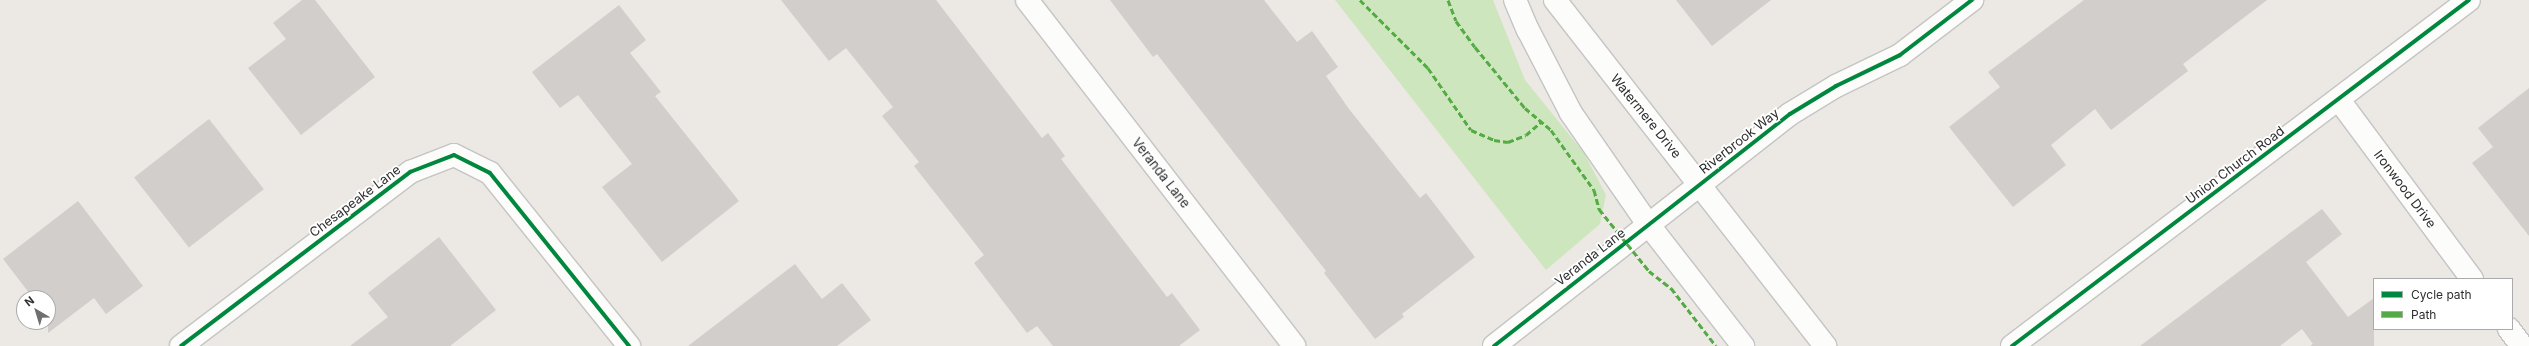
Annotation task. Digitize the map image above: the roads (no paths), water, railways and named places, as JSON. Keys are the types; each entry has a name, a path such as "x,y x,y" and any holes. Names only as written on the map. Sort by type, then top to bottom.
{"street":[{"name":"Veranda Lane","path":"1027,0 1294,346"},
{"path":"1515,0 1528,30 1571,113 1648,224 1743,346"},
{"name":"Watermere Drive","path":"1555,0 1825,346"},
{"name":"Riverbrook Way","path":"1700,184 1790,114 1836,86 1900,55 1972,0"},
{"name":"Union Church Road","path":"2012,346 2339,100 2469,0"},
{"name":"Ironwood Drive","path":"2339,100 2471,278"},
{"name":"Chesapeake Lane","path":"181,346 410,172 454,155 490,173 629,346"},
{"name":"Veranda Lane","path":"1494,346 1700,184"},
{"path":"2510,330 2522,346"}]}
